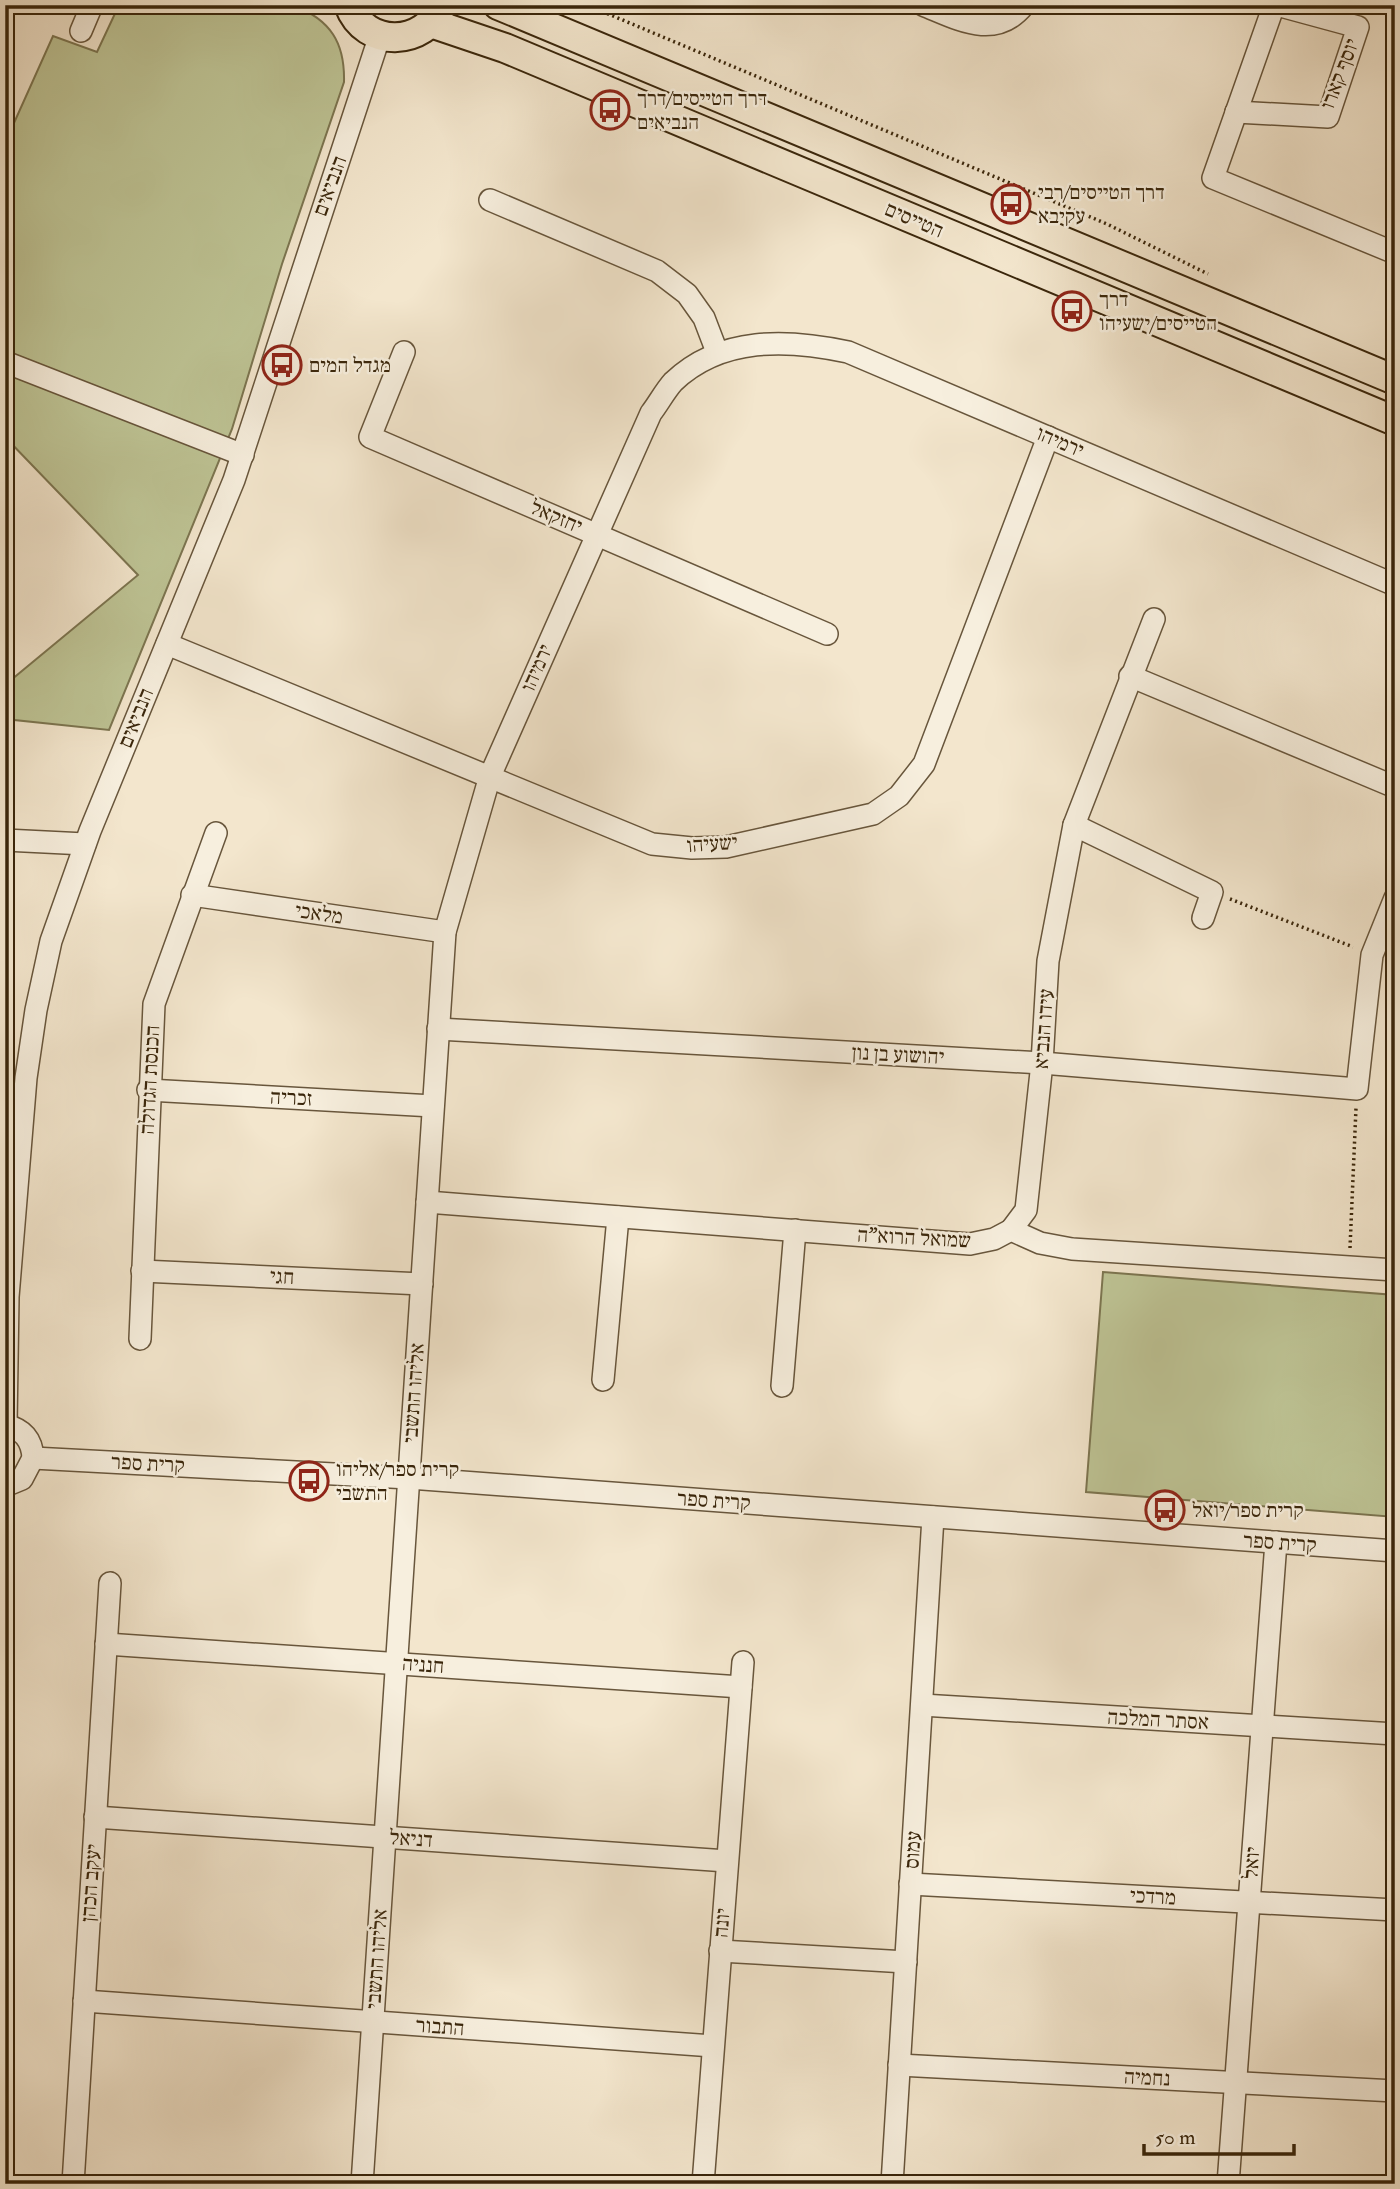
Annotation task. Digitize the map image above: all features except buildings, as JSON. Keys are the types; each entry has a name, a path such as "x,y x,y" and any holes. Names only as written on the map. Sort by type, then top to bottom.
{"main road":[{"path":"349,5 360,23 380,35 404,37 418,32 437,14"},
{"name":"הטייסים","path":"498,5 540,14 1395,380"},
{"name":"הטייסים","path":"437,14 505,48 1395,422"}],"street":[{"path":"81,31 92,5"},
{"path":"923,5 970,23 996,25 1013,18 1024,5"},
{"name":"יוסף קארו","path":"1236,112 1328,117 1358,27 1275,5 1236,112 1213,178 1395,253"},
{"name":"הנביאים","path":"6,1425 14,1130 42,975 56,924 85,844 243,455 380,35"},
{"path":"490,200 657,271 687,294 704,318 717,352"},
{"name":"ירמיהו","path":"490,776 651,413 673,383 717,352 762,344 809,344 848,352 1395,585"},
{"name":"יחזקאל","path":"404,352 370,437 827,634"},
{"path":"5,362 243,455"},
{"name":"ישעיהו","path":"167,644 652,844 692,848 726,847 873,814 899,796 924,764 1048,437"},
{"name":"עידו הנביא","path":"1011,1230 1026,1210 1042,1063 1048,961 1074,825 1154,619"},
{"path":"1130,676 1395,787"},
{"name":"אליהו התשבי","path":"362,2184 445,932 490,776"},
{"path":"1074,825 1212,892 1203,918"},
{"name":"הכנסת הגדולה","path":"140,1339 148,1090 154,1004 216,833"},
{"path":"5,840 85,844"},
{"name":"מלאכי","path":"192,895 445,932"},
{"path":"1357,1089 1372,955 1395,898"},
{"name":"יהושוע בן נון","path":"438,1029 1042,1063 1357,1089"},
{"name":"זכריה","path":"148,1090 433,1106"},
{"name":"שמואל הרוא\"ה","path":"427,1202 970,1244 994,1239 1011,1230"},
{"path":"603,1380 618,1217"},
{"path":"782,1386 795,1230"},
{"path":"1011,1230 1040,1243 1072,1249 1395,1270"},
{"name":"חגי","path":"142,1271 422,1284"},
{"path":"5,1486 22,1479 33,1458 29,1440 23,1433 6,1425"},
{"name":"קרית ספר","path":"33,1458 409,1478 1395,1551"},
{"name":"עמוס","path":"892,2184 933,1517"},
{"name":"יואל","path":"1228,2184 1276,1542"},
{"name":"יעקב הכהן","path":"73,2184 110,1583"},
{"name":"חנניה","path":"106,1644 741,1687"},
{"name":"יונה","path":"703,2184 743,1662"},
{"name":"אסתר המלכה","path":"922,1705 1395,1734"},
{"name":"דניאל","path":"95,1817 727,1861"},
{"name":"מרדכי","path":"910,1884 1395,1910"},
{"path":"720,1951 906,1962"},
{"name":"התבור","path":"84,2001 713,2046"},
{"name":"נחמיה","path":"899,2065 1395,2091"}],"path":[{"path":"587,5 1107,223 1214,277"},
{"path":"1212,892 1372,955"},
{"path":"1350,1267 1357,1089"}],"green space":[{"path":"119,5 293,5 317,18 333,34 342,56 344,82 282,264 232,429 109,730 5,719 5,685 138,575 5,437 5,143 53,36 97,52"},
{"path":"1103,1272 1395,1295 1395,1517 1086,1492"}],"place":[{"name":"דרך הטייסים/דרך הנביאים","path":"610,110"},
{"name":"דרך הטייסים/רבי עקיבא","path":"1011,204"},
{"name":"דרך הטייסים/ישעיהו","path":"1072,311"},
{"name":"מגדל המים","path":"282,365"},
{"name":"קרית ספר/אליהו התשבי","path":"309,1481"},
{"name":"קרית ספר/יואל","path":"1165,1510"}]}
